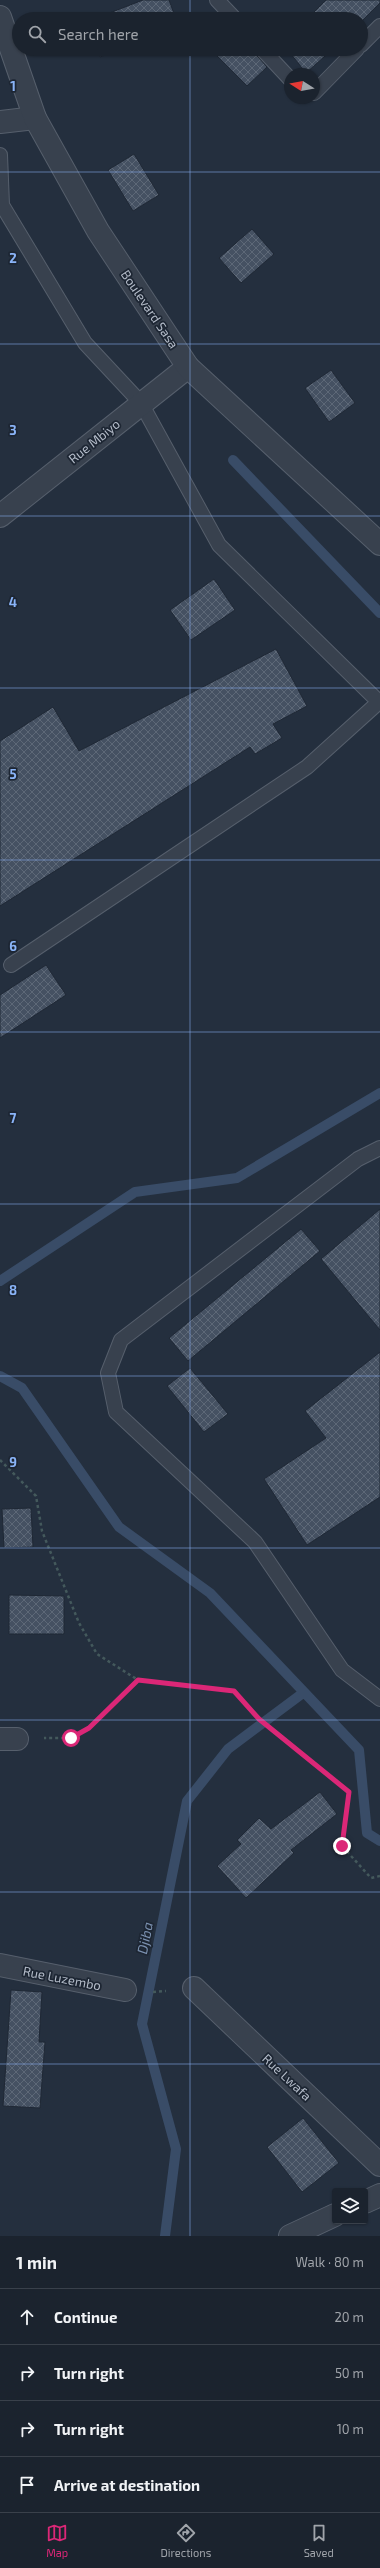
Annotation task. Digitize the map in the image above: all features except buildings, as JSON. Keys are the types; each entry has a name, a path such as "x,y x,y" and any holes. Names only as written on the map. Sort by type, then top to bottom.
{"street":[{"name":"Boulevard Sasa","path":"0,17 12,52"},
{"name":"Boulevard Sasa","path":"14,56 35,118 98,231 188,366 380,544"},
{"path":"0,122 35,118"},
{"name":"Rue Mbiyo","path":"0,516 188,366"},
{"name":"Rue Luzembo","path":"0,1965 124,1990"},
{"name":"Rue Lwafa","path":"194,1988 380,2165"},
{"path":"368,2201 380,2195"},
{"path":"290,2236 332,2216"}],"lane":[{"path":"217,0 228,12"},
{"path":"368,38 380,26"},
{"path":"269,56 284,73"},
{"path":"320,87 350,56"},
{"path":"0,156 2,205 85,343 141,403 220,545 379,703 307,767 11,965"},
{"path":"380,1148 358,1159 121,1340 108,1373 116,1412 255,1542 342,1670 380,1699"}],"path":[{"path":"0,1460 36,1496 42,1531 79,1623 98,1654 138,1680 234,1691 259,1719 349,1792 342,1846 371,1878 380,1876"},
{"path":"9,1739 71,1738 89,1728 138,1680"},
{"path":"124,1990 149,1992 194,1988"}],"waterway":[{"path":"233,460 380,613"},
{"path":"0,1281 135,1192 237,1178 380,1093"},
{"path":"0,1376 22,1388 119,1527 210,1593 359,1750 367,1833 380,1841"},
{"name":"Djiba","path":"165,2236 176,2149 142,2024 187,1801 228,1749 303,1693"}],"route":[{"path":"71,1738 89,1728 138,1680 234,1691 259,1719 349,1792 342,1846"}]}
